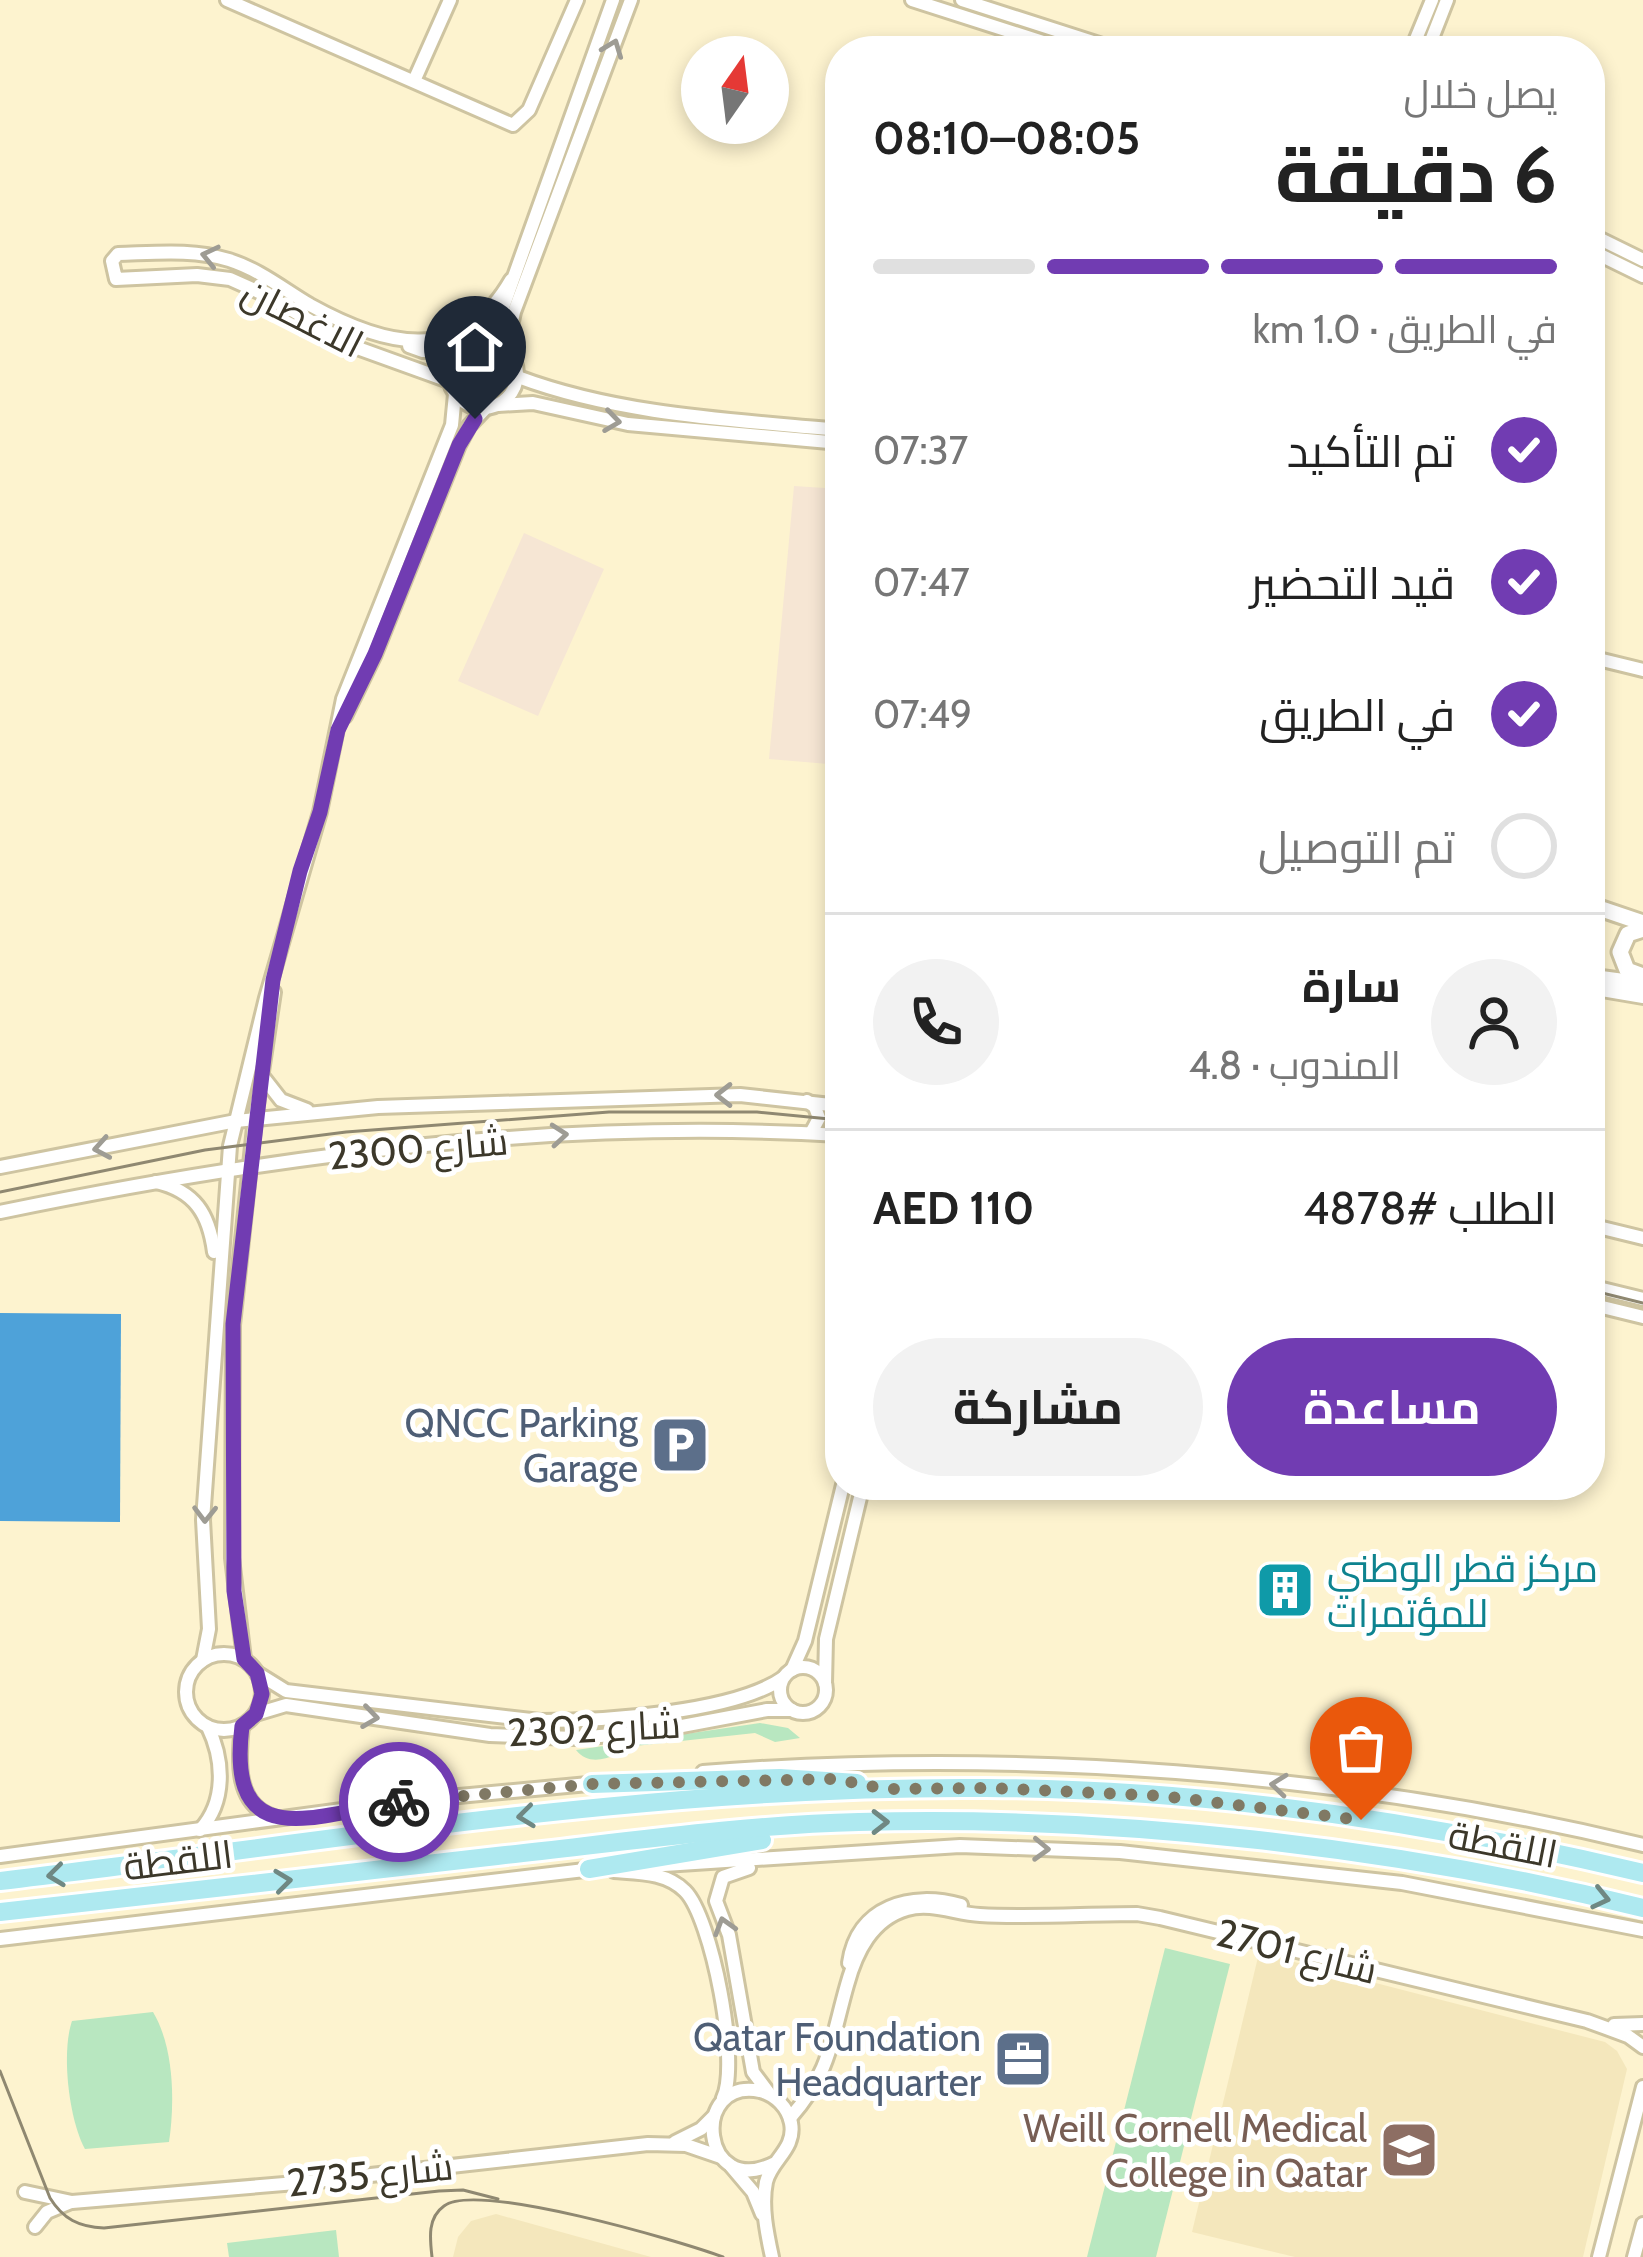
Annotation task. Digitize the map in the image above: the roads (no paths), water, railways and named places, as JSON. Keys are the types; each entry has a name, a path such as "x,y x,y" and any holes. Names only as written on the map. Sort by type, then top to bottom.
{"main road":[{"path":"592,1784 835,1779 885,1789"},
{"name":"اللقطة","path":"0,1881 627,1804 885,1789 1011,1789 1234,1804 1425,1829 1643,1874"},
{"name":"اللقطة","path":"0,1912 825,1824 1015,1822 1302,1846 1493,1876 1643,1908"},
{"path":"589,1869 757,1841 825,1824"}],"street":[{"path":"227,0 513,125 529,110 577,0"},
{"path":"414,81 450,0"},
{"path":"203,1660 223,1654 244,1659 257,1673 262,1694 256,1714 242,1726 224,1730 207,1726 186,1700 189,1677 203,1660 209,1628 203,1520 218,1275 236,1121 300,871 320,812 350,679 452,425 451,363 458,351 496,322 614,0"},
{"path":"338,730 375,654 459,445 469,426 514,390 518,377 509,335 514,312 632,0"},
{"path":"912,0 1024,36"},
{"path":"962,0 1074,36"},
{"path":"1417,36 1432,0"},
{"path":"1432,36 1447,0"},
{"path":"1605,241 1643,260"},
{"name":"الاغصان","path":"452,387 352,346 230,280 196,274 116,279 112,262 118,254 195,251 232,261 357,328 409,343 461,331 490,310 511,280"},
{"path":"1605,258 1643,277"},
{"name":"الاغصان","path":"392,338 424,351 458,351"},
{"path":"478,340 497,343 513,356"},
{"path":"518,377 601,401 825,428"},
{"path":"452,387 469,405 532,403 628,424 825,442"},
{"path":"1605,661 1643,670"},
{"path":"1605,911 1643,926"},
{"path":"1643,926 1628,934 1620,952 1628,970 1643,980"},
{"path":"1605,978 1643,980"},
{"path":"244,1659 234,1591 233,1324 273,980"},
{"path":"1605,991 1643,997"},
{"path":"262,1075 280,1100 314,1112"},
{"name":"شارع 2300","path":"0,1167 236,1121 314,1112 465,1101 653,1096 740,1095 825,1103"},
{"path":"806,1100 819,1118 811,1133"},
{"name":"شارع 2300","path":"0,1212 149,1180 249,1166 623,1129 825,1134"},
{"path":"149,1180 177,1188 197,1203 210,1225 218,1275"},
{"path":"1605,1229 1643,1238"},
{"path":"1605,1290 1643,1299"},
{"path":"1605,1308 1643,1317"},
{"path":"839,1500 805,1641 780,1692 792,1710 805,1713 818,1708 825,1697 826,1639 859,1500"},
{"path":"787,1674 812,1669 825,1683"},
{"name":"شارع 2302","path":"257,1673 286,1691 559,1721 701,1705 763,1690 787,1674"},
{"name":"شارع 2302","path":"256,1714 286,1705 490,1735 575,1738 650,1732 755,1711 792,1710"},
{"path":"200,1830 214,1813 220,1792 217,1752 207,1726"},
{"path":"242,1726 241,1771 246,1795 263,1814 284,1819"},
{"name":"اللقطة","path":"0,1856 416,1800 773,1767 950,1764 1099,1768 1366,1794 1515,1817 1643,1846"},
{"name":"اللقطة","path":"0,1940 589,1869 960,1846 1120,1852 1402,1883 1643,1930"},
{"path":"766,2226 766,2181 789,2145 790,2117 752,2072 728,1935 716,1894 730,1872 821,1856"},
{"path":"589,1869 654,1875 681,1887 691,1898 711,1953 728,2054 729,2080 711,2130 725,2160 753,2192 772,2257"},
{"name":"شارع 2701","path":"790,2117 828,2061 858,1933 868,1919 901,1902 937,1899 1003,1916 1137,1914 1160,1918 1587,2021 1628,2036 1643,2047"},
{"name":"شارع 2701","path":"1587,2021 1643,2024"},
{"path":"1599,2257 1643,2087"},
{"path":"716,2111 743,2091 790,2100 812,2090"},
{"name":"شارع 2735","path":"668,2143 694,2134 716,2111"},
{"name":"شارع 2735","path":"35,2227 46,2212 72,2202 668,2143 695,2146 725,2160"},
{"path":"725,2160 753,2170 775,2163"},
{"name":"شارع 2735","path":"25,2192 72,2202"},
{"path":"1634,2257 1643,2224"}],"water":[{"path":"0,1313 121,1314 120,1522 0,1521"}],"tram line":[{"path":"0,1192 205,1150 346,1132 609,1112 757,1112 825,1119"},
{"path":"1605,1294 1643,1303"},
{"path":"0,2071 50,2198 66,2216 87,2226 104,2228 439,2191 463,2190 498,2199"},
{"path":"432,2257 435,2216 444,2206 463,2200 579,2216 723,2257"}],"place":[{"name":"QNCC Parking Garage","path":"680,1445"},
{"name":"مركز قطر الوطني للمؤتمرات","path":"1285,1590"},
{"name":"Qatar Foundation Headquarter","path":"1023,2059"},
{"name":"Weill Cornell Medical College in Qatar","path":"1409,2150"}]}
